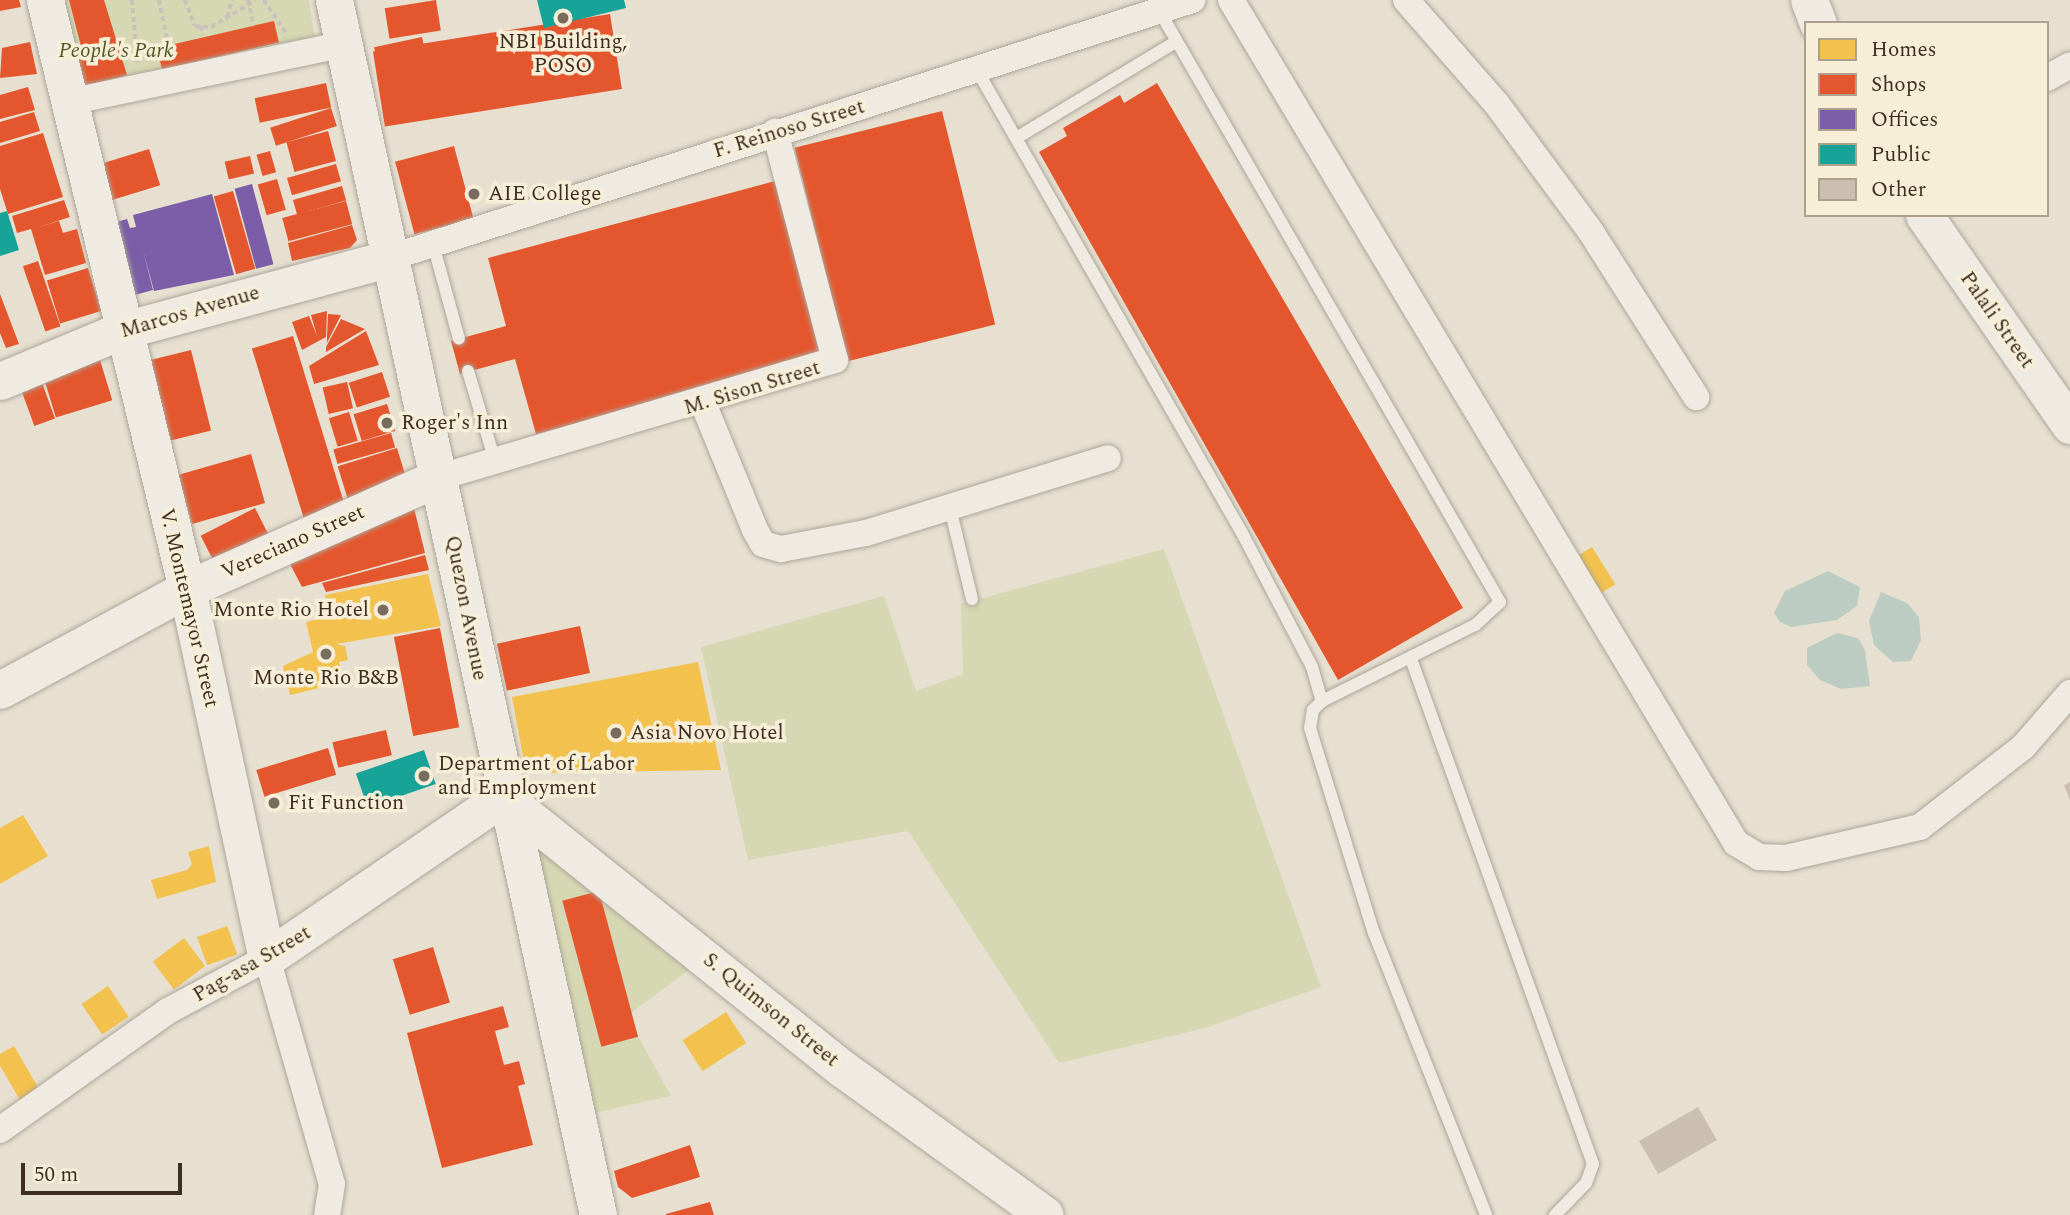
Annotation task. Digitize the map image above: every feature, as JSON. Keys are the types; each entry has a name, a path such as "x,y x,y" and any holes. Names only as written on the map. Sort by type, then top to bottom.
{"street":[{"name":"V. Montemayor Street","path":"45,0 120,331 187,589 267,958 332,1184 327,1215"},
{"name":"Quezon Avenue","path":"334,0 386,259 440,477 503,797 598,1215"},
{"name":"F. Reinoso Street","path":"386,259 775,132 978,72 1192,0"},
{"path":"1231,0 1736,843 1759,857 1786,858 1920,827 2023,747 2070,693"},
{"path":"1406,0 1496,103 1583,221 1696,397"},
{"path":"1809,0 1817,21"},
{"path":"68,102 342,45"},
{"path":"2049,77 2070,65"},
{"name":"M. Sison Street","path":"440,477 703,403 835,360 775,132"},
{"name":"Palali Street","path":"1925,217 2070,425"},
{"name":"Marcos Avenue","path":"4,375 120,331 386,259"},
{"path":"703,403 764,544 780,549 866,533 949,504 1108,458"},
{"name":"Vereciano Street","path":"0,690 187,589 440,477"},
{"name":"Pag-asa Street","path":"0,1130 168,1011 267,958 503,797"},
{"name":"S. Quimson Street","path":"503,797 843,1069 1045,1215"}],"lane":[{"path":"1160,12 1174,43 1498,595 1498,609 1411,659 1322,701 1312,710 1310,728 1374,933 1486,1215"},
{"path":"1018,137 1174,43"},
{"path":"978,72 1018,137 1271,586 1322,701"},
{"path":"433,244 459,338"},
{"path":"468,372 495,461"},
{"path":"949,504 972,599"},
{"path":"1411,659 1593,1164 1586,1184 1555,1215"}],"path":[{"path":"132,0 139,28 131,37 145,87"},
{"path":"159,0 168,42"},
{"path":"185,0 195,26 226,19 248,2 256,0"},
{"path":"226,19 232,0"},
{"path":"264,0 292,39"},
{"path":"248,2 254,25"},
{"path":"201,26 203,35"},
{"path":"136,56 158,52"}],"green space":[{"name":"People's Park","path":"54,0 309,0 318,60 77,110"},
{"path":"1164,549 1321,987 1205,1028 1059,1063 908,831 748,860 701,647 884,596 916,691 963,674 961,604"},
{"path":"520,830 693,967 627,1016 671,1096 585,1115"}],"shaded area":[{"path":"1828,571 1860,587 1857,606 1837,620 1791,627 1780,622 1774,613 1785,591"},
{"path":"1881,592 1907,603 1919,617 1921,640 1911,661 1893,662 1874,645 1869,621"},
{"path":"1837,633 1858,638 1865,650 1870,686 1841,689 1820,680 1807,665 1807,648"}],"building: Homes":[{"path":"1592,547 1615,584 1592,599 1568,562"},
{"name":"Monte Rio Hotel","path":"428,574 441,626 336,644 345,646 348,660 339,662 344,682 290,695 283,666 313,652 306,622 330,616 325,595"},
{"name":"Asia Novo Hotel","path":"698,662 721,770 526,773 512,697"},
{"path":"23,815 48,856 0,884 0,828"},
{"path":"209,846 216,882 157,899 151,880 187,870 192,864 188,852"},
{"path":"227,926 237,954 207,965 197,937"},
{"path":"184,938 205,966 174,989 153,961"},
{"path":"108,986 129,1017 102,1035 81,1004"},
{"path":"726,1012 746,1043 703,1071 682,1040"},
{"path":"14,1046 39,1089 20,1100 0,1066 0,1054"}],"building: Shops":[{"path":"0,0 19,0 21,7 0,11"},
{"path":"69,0 104,0 127,75 80,87 73,60 84,58"},
{"path":"436,0 441,31 389,39 385,8"},
{"path":"610,14 622,89 385,127 373,52"},
{"path":"274,21 279,42 162,69 157,48"},
{"path":"422,37 426,56 378,66 374,47"},
{"path":"30,42 37,74 0,78 2,48"},
{"path":"326,83 331,107 260,123 255,98"},
{"path":"1157,83 1463,608 1338,680 1039,152 1067,136 1063,128 1120,95 1124,103"},
{"path":"28,87 35,110 0,119 0,95"},
{"path":"331,108 337,126 276,146 270,128"},
{"path":"942,111 995,324 848,361 795,148"},
{"path":"34,112 40,131 0,143 0,122"},
{"path":"328,131 336,161 294,172 286,142"},
{"path":"43,133 63,197 8,214 0,189 0,146"},
{"path":"454,146 473,218 414,234 395,162"},
{"path":"149,149 160,185 111,200 100,164"},
{"path":"270,151 276,172 263,176 257,155"},
{"path":"250,156 254,174 229,179 225,162"},
{"path":"336,164 341,181 292,195 287,178"},
{"path":"277,179 286,210 267,215 258,185"},
{"path":"779,180 827,357 536,434 515,359 460,374 451,341 506,326 488,258"},
{"path":"342,186 346,200 297,214 293,200"},
{"path":"233,191 255,269 236,274 214,197"},
{"path":"64,200 70,217 36,228 59,221 63,233 77,229 86,263 45,275 31,229 17,233 12,216"},
{"path":"346,201 352,224 288,241 282,218"},
{"path":"352,225 357,240 350,248 292,261 288,243"},
{"path":"38,261 60,326 45,331 23,266"},
{"path":"88,268 101,311 60,324 47,281"},
{"path":"0,294 19,344 6,348 0,333"},
{"path":"327,311 326,337 302,350 292,322 309,316 317,336 311,315"},
{"path":"328,314 341,315 327,343 327,337"},
{"path":"341,319 365,329 326,352 326,347"},
{"path":"366,331 379,365 314,384 309,366"},
{"path":"293,336 347,512 306,525 252,349"},
{"path":"191,350 211,431 161,443 141,363"},
{"path":"100,360 112,400 56,417 44,377"},
{"path":"382,372 390,397 357,408 349,383"},
{"path":"41,380 55,419 34,426 20,388"},
{"path":"347,382 353,408 329,414 323,388"},
{"path":"387,404 395,431 362,441 354,414"},
{"path":"349,412 358,441 338,447 329,418"},
{"path":"391,433 395,447 337,464 333,450"},
{"path":"397,448 407,481 348,499 338,466"},
{"path":"251,454 265,503 192,524 178,475"},
{"path":"255,508 270,537 216,565 201,536"},
{"path":"414,508 425,553 302,587 288,560"},
{"path":"425,555 429,570 326,592 322,583"},
{"path":"580,626 590,673 507,691 497,644"},
{"path":"440,628 459,727 413,736 394,637"},
{"path":"386,730 392,755 338,768 332,742"},
{"path":"328,748 336,775 264,797 256,770"},
{"path":"599,891 638,1037 601,1047 562,901"},
{"path":"433,947 450,1002 410,1015 393,959"},
{"path":"503,1006 509,1027 495,1031 504,1065 519,1061 525,1084 518,1086 533,1145 442,1168 407,1033"},
{"path":"690,1145 700,1177 632,1198 618,1187 614,1171"},
{"path":"710,1202 714,1215 666,1215 666,1214"}],"building: Offices":[{"path":"252,184 273,264 256,269 235,189"},
{"path":"212,194 234,275 154,291 143,250 153,290 124,298 105,225 127,219 130,228 136,227 133,215"}],"building: Public":[{"name":"NBI Building, POSO","path":"537,0 624,0 626,8 544,28"},
{"path":"7,211 19,250 0,256 0,213"},
{"path":"424,750 436,784 368,807 356,773"}],"building: Other":[{"path":"2070,782 2070,800 2064,785"},
{"path":"1698,1107 1717,1140 1658,1174 1639,1141"}],"place":[{"name":"NBI Building, POSO","path":"563,18"},
{"name":"AIE College","path":"474,194"},
{"name":"Roger's Inn","path":"387,423"},
{"name":"Monte Rio Hotel","path":"383,610"},
{"name":"Monte Rio B&B","path":"326,654"},
{"name":"Asia Novo Hotel","path":"616,733"},
{"name":"Department of Labor and Employment","path":"424,776"},
{"name":"Fit Function","path":"274,803"}]}
